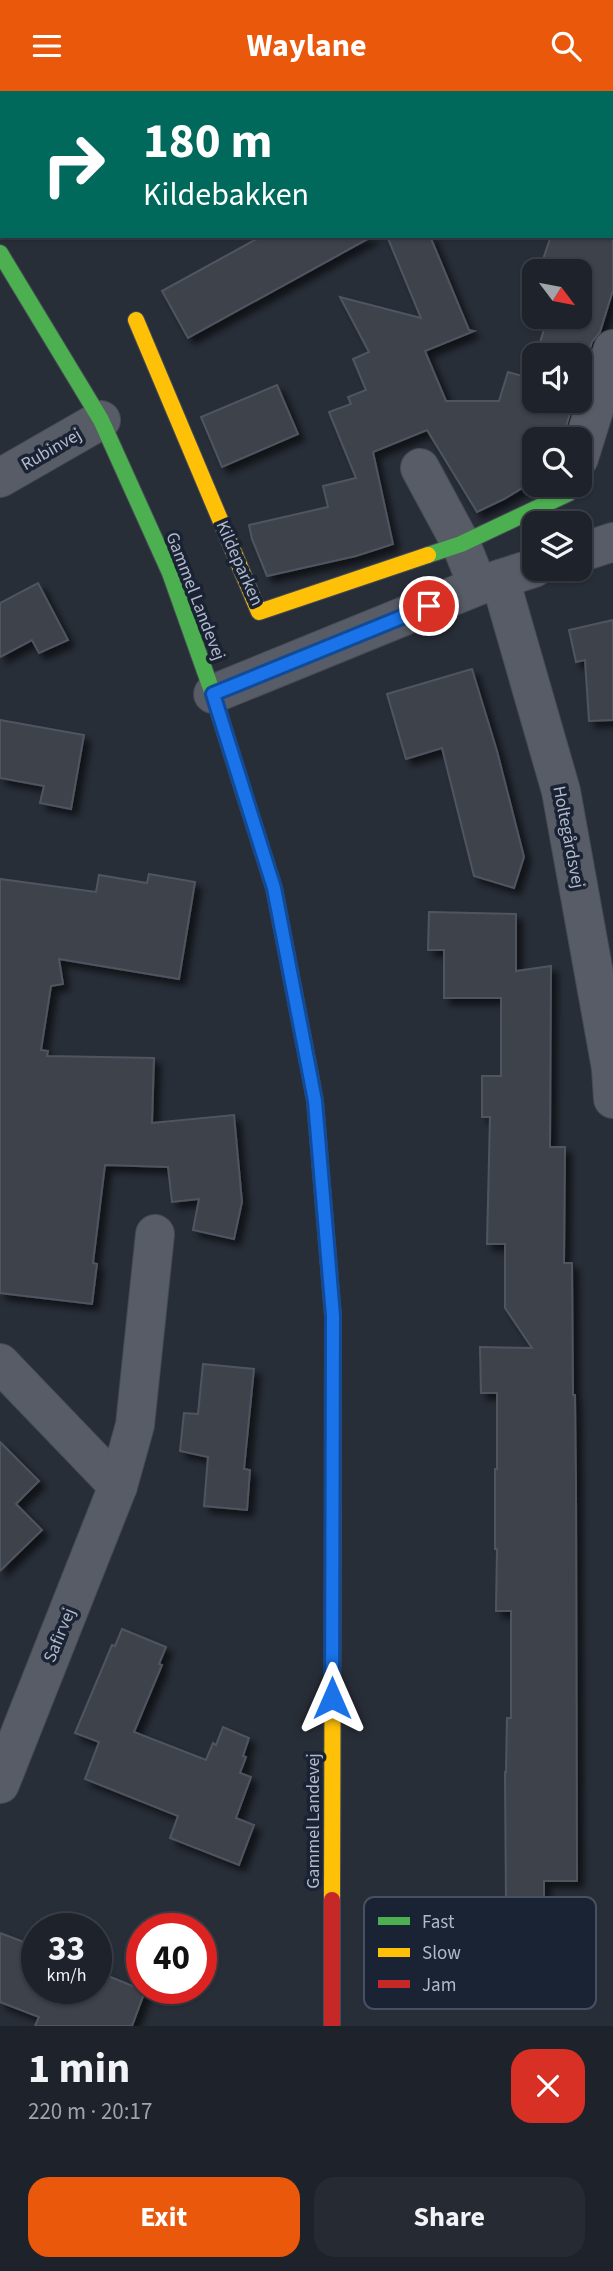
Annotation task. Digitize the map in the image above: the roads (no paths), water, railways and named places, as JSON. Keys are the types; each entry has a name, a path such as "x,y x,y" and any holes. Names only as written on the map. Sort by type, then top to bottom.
{"street":[{"name":"Gammel Landevej","path":"0,253 101,420 170,573 213,694 274,888 315,1101 333,1316 332,2026"},
{"name":"Kildeparken","path":"136,320 259,612 461,544 561,497"},
{"path":"589,427 613,349"},
{"name":"Rubinvej","path":"0,478 101,420"},
{"path":"213,694 504,578 461,544 420,468"},
{"path":"592,549 613,542"},
{"name":"Holtegårdsvej","path":"504,578 561,791 611,1068 613,1099"},
{"name":"Safirvej","path":"0,1784 118,1486 135,1425 155,1234"},
{"path":"0,1363 118,1486"}]}
